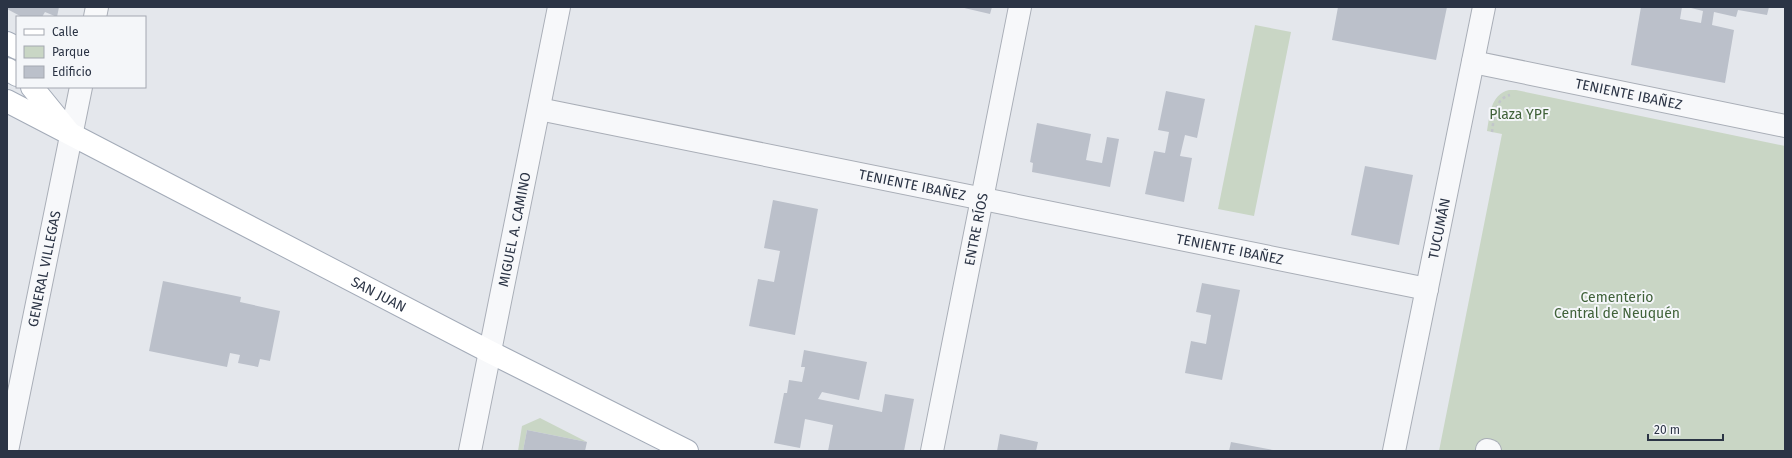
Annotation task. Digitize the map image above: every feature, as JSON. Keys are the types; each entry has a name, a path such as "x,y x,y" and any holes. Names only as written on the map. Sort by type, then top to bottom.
{"main road":[{"path":"7,43 16,48"},
{"path":"7,69 16,74"},
{"name":"SAN JUAN","path":"33,88 72,136"},
{"name":"SAN JUAN","path":"7,102 490,352 687,451"}],"street":[{"name":"MIGUEL A. CAMINO","path":"470,451 559,7"},
{"name":"ENTRE RÍOS","path":"932,451 1020,7"},
{"name":"TUCUMÁN","path":"1394,451 1484,7"},
{"name":"TENIENTE IBAÑEZ","path":"1473,62 1785,126"},
{"name":"GENERAL VILLEGAS","path":"7,451 81,88"},
{"name":"TENIENTE IBAÑEZ","path":"538,109 1427,289"}],"path":[{"path":"1492,132 1497,106 1505,97 1512,95"}],"green space":[{"path":"1255,25 1291,32 1254,216 1218,209"},
{"name":"Cementerio Central de Neuquén","path":"1509,90 1516,90 1785,146 1785,451 1439,451 1502,134 1487,131 1489,119 1494,101 1498,96"},
{"path":"540,418 587,442 527,430 523,451 518,451 522,426"}],"building":[{"path":"7,7 59,7 57,16 45,12 43,16 20,16 7,9"},
{"path":"960,7 992,7 990,14"},
{"path":"1338,7 1447,7 1436,60 1332,40"},
{"path":"1641,7 1682,7 1680,19 1701,23 1703,11 1687,7 1769,7 1767,15 1738,10 1736,17 1714,12 1712,25 1734,30 1725,83 1631,65"},
{"path":"1166,91 1205,99 1197,138 1185,135 1180,156 1192,158 1184,202 1145,194 1154,151 1165,153 1169,132 1158,130"},
{"path":"1037,123 1091,134 1086,160 1102,163 1107,137 1119,139 1110,187 1032,172 1033,163 1030,162"},
{"path":"1365,166 1413,175 1399,245 1351,235"},
{"path":"773,200 818,209 795,335 749,326 758,279 774,282 780,251 764,248"},
{"path":"163,281 241,297 240,302 280,311 270,361 260,359 258,367 238,363 240,355 230,353 227,367 149,351"},
{"path":"1202,283 1240,290 1222,380 1185,373 1191,341 1206,344 1211,315 1196,312"},
{"path":"804,350 867,362 859,400 822,392 818,399 882,412 885,394 914,399 904,451 828,451 833,425 805,419 800,448 774,443 784,393 787,393 789,380 802,382 805,367 801,367"},
{"path":"527,430 587,442 585,451 523,451"},
{"path":"1000,434 1038,442 1036,451 997,451"},
{"path":"1231,442 1273,450 1273,451 1229,451"}],"park label":[{"name":"Plaza YPF","path":"1519,114"}]}
